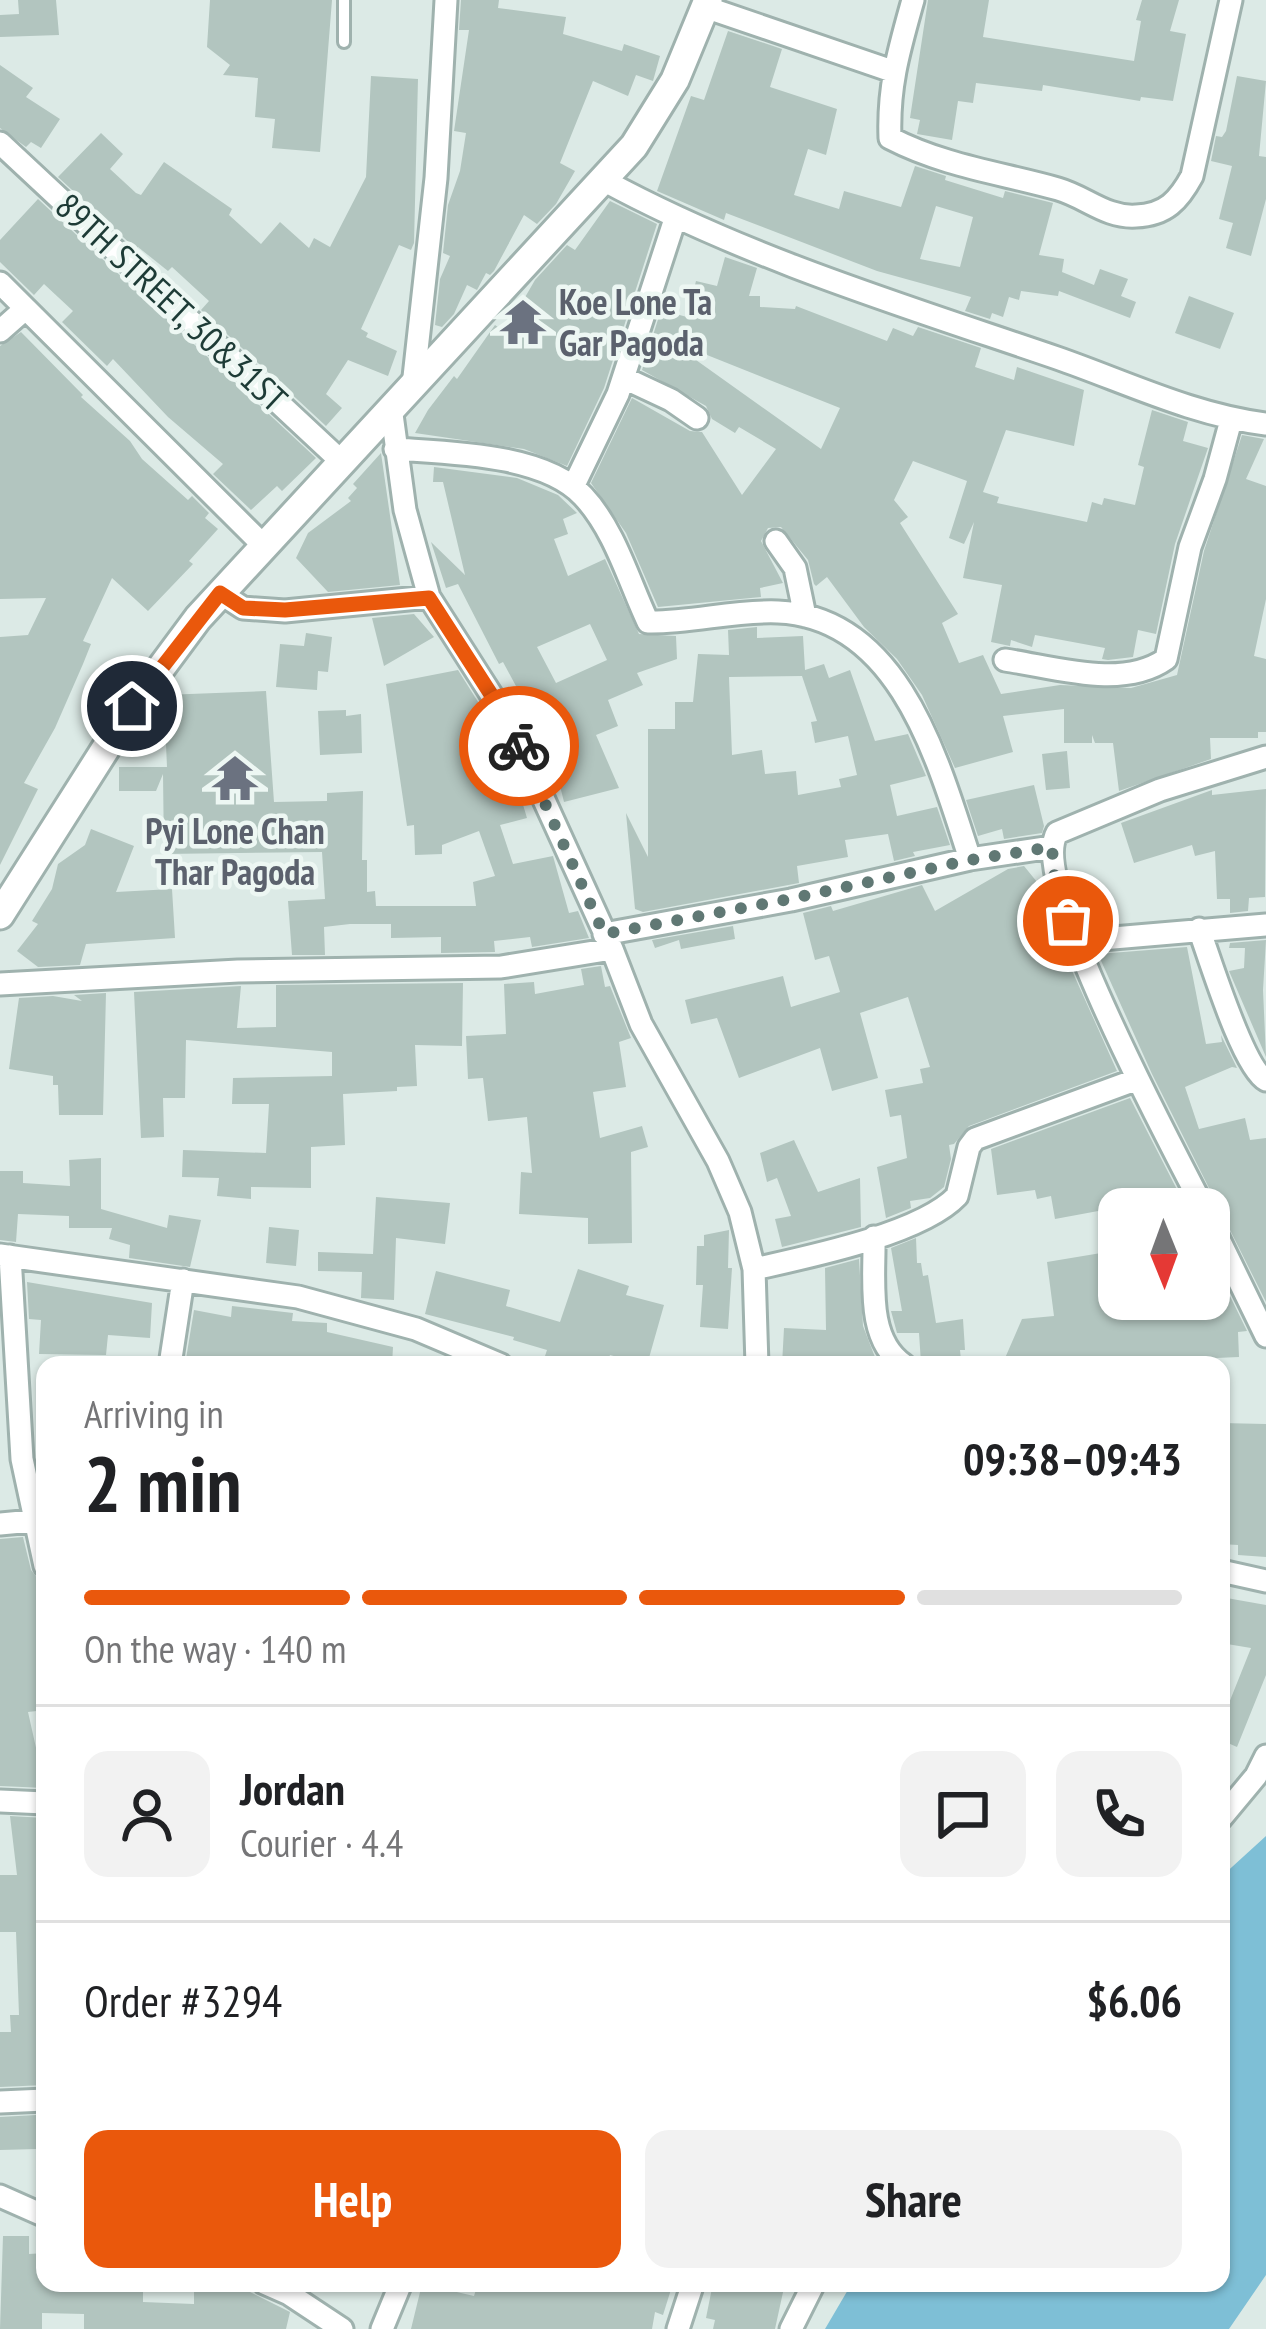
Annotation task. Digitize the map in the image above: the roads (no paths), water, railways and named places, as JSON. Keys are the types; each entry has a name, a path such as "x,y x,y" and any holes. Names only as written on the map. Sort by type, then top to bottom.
{"street":[{"path":"413,386 436,178 446,0"},
{"path":"913,0 892,71 890,138 927,157 1065,190 1101,211 1133,217 1161,212 1180,199 1192,176 1231,0"},
{"path":"0,915 132,706 220,593 605,182 657,115 706,4 892,71"},
{"name":"89TH STREET, 30&31ST","path":"0,143 342,462"},
{"path":"605,182 675,219 908,308 1231,420 1266,424"},
{"path":"573,487 603,433 624,378 675,219"},
{"path":"0,283 263,545"},
{"path":"0,331 25,309"},
{"path":"624,378 698,418"},
{"path":"391,407 415,552 429,598 514,736 641,1024 740,1212 754,1269 758,1356"},
{"path":"1005,660 1111,676 1156,666 1166,659 1190,547 1231,420"},
{"path":"395,449 557,474 587,500 617,551 648,622 774,611 805,616 851,638 897,683 916,713 970,860"},
{"path":"776,541 795,568 805,616"},
{"path":"220,593 243,608 285,610 429,598"},
{"path":"1193,1188 1138,1079 1078,941 1054,874 1052,847 1057,833 1119,805 1266,757"},
{"path":"0,984 238,971 501,968 790,899 1052,847"},
{"path":"1078,941 1266,925"},
{"path":"1199,929 1234,1025 1256,1074 1266,1080"},
{"path":"754,1269 874,1237 953,1201 975,1139 1138,1079"},
{"path":"874,1237 880,1339 896,1356"},
{"path":"36,1535 22,1459 5,1255 298,1297 416,1329 480,1356"},
{"path":"1230,1262 1266,1336"},
{"path":"171,1356 183,1280"},
{"path":"0,1524 32,1521"},
{"path":"1230,1573 1266,1581"},
{"path":"1230,1808 1266,1756"},
{"path":"0,1801 36,1803"},
{"path":"0,2102 36,2100"},
{"path":"0,2196 36,2212"},
{"path":"284,2292 342,2329"},
{"path":"382,2329 397,2292"},
{"path":"678,2329 690,2292"},
{"path":"791,2329 810,2292"}],"lane":[{"path":"344,0 344,42"}],"water":[{"path":"1266,1836 1266,2275 1229,2329 825,2329 847,2292 1230,2292 1230,1869"}],"place":[{"name":"Koe Lone Ta Gar Pagoda","path":"523,322"},
{"name":"Pyi Lone Chan Thar Pagoda","path":"235,778"}]}
